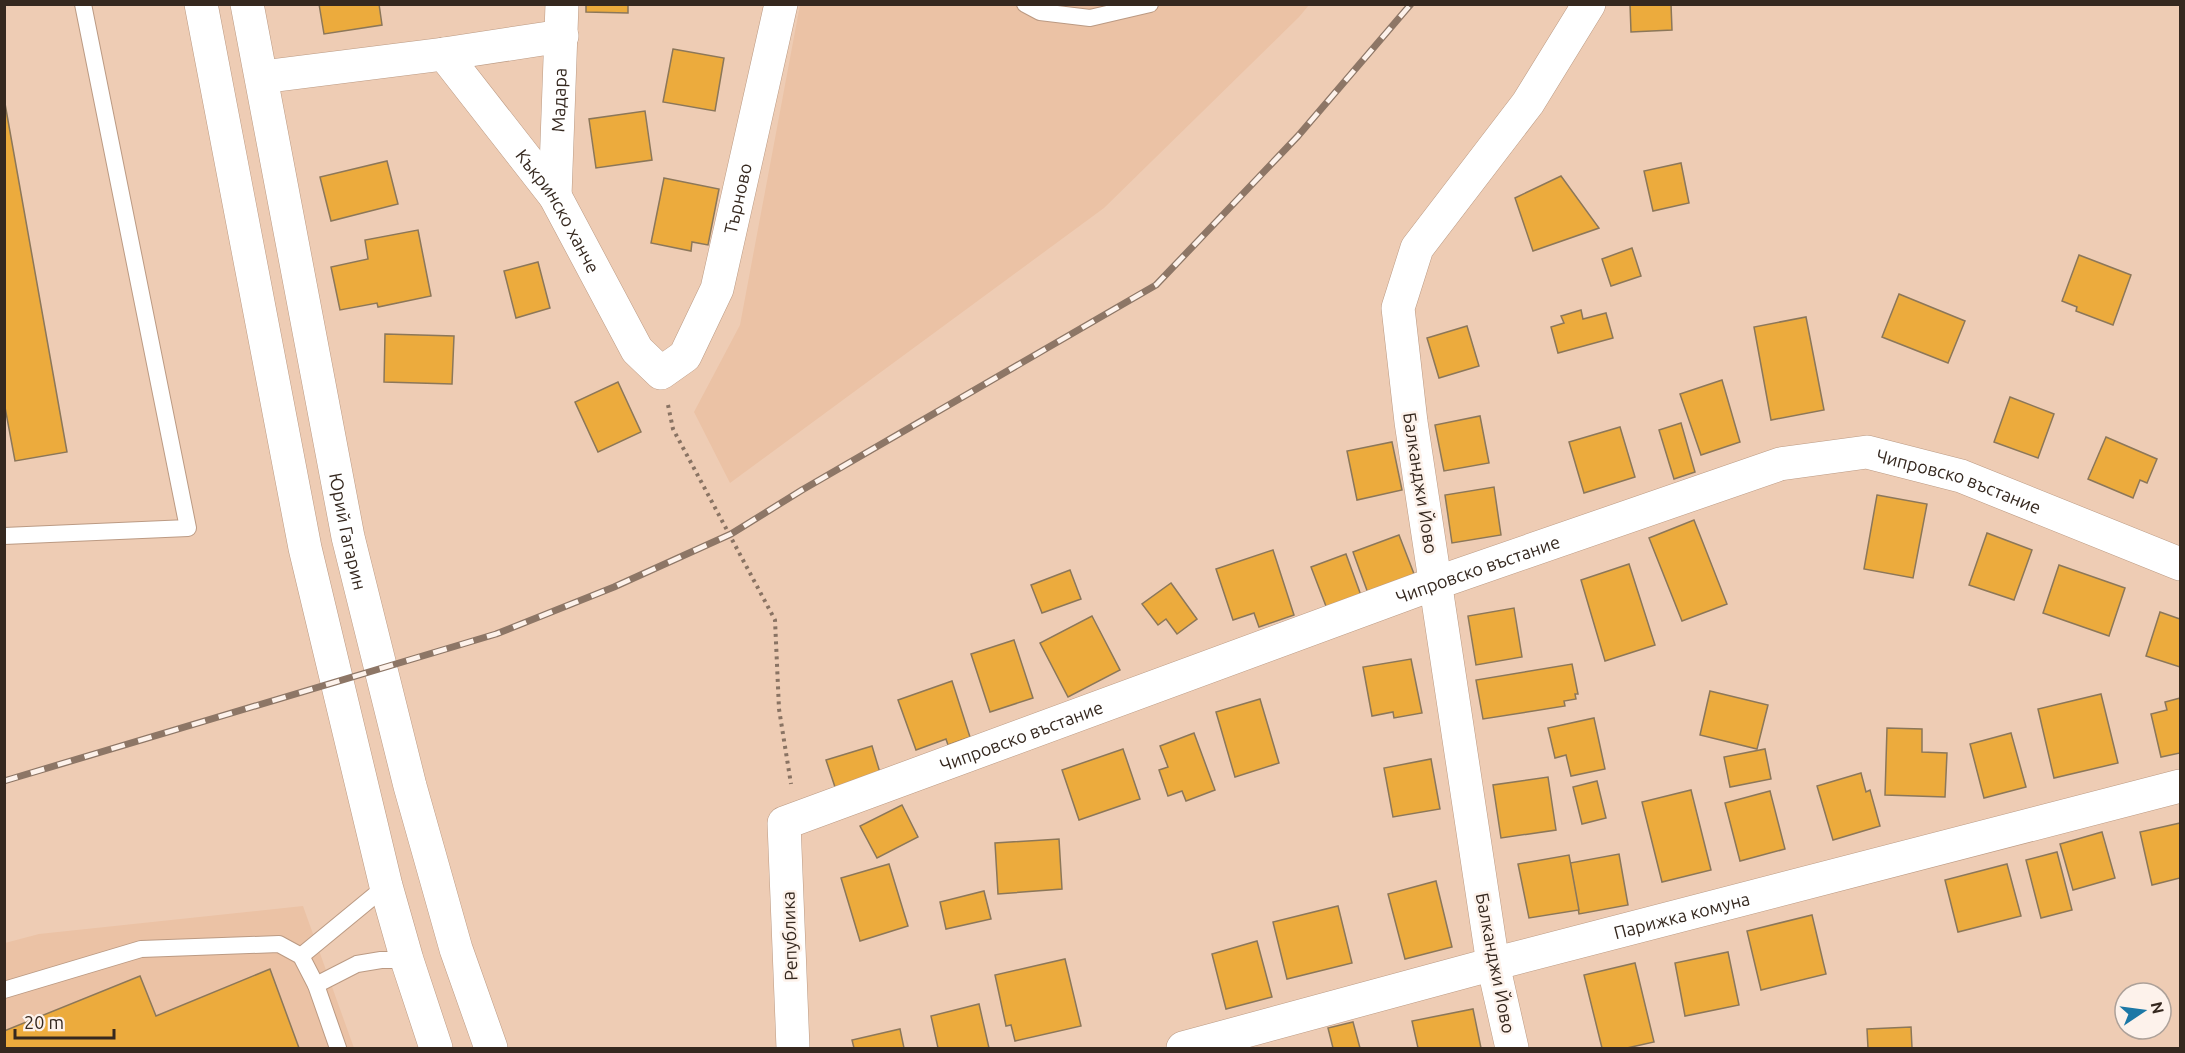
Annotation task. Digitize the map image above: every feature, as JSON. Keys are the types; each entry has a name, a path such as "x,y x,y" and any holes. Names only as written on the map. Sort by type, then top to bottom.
{"street":[{"path":"201,4 305,548 386,886 435,1048"},
{"name":"Юрий Гагарин","path":"247,4 348,537 410,786 456,949 491,1048"},
{"name":"Търново","path":"661,374 685,356 717,289 781,4"},
{"name":"Балканджи Йово","path":"1512,1048 1493,964 1411,423 1398,308 1417,248 1528,103 1589,4"},
{"path":"261,78 444,54 562,20"},
{"name":"Мадара","path":"555,196 562,20"},
{"name":"Къкринско ханче","path":"444,54 555,196 637,350 661,374"},
{"name":"Чипровско въстание","path":"784,823 1436,583 1780,464 1867,452 1961,476 2181,564"},
{"name":"Парижка комуна","path":"1183,1048 1493,964 2181,786"},
{"name":"Република","path":"784,823 793,1048"}],"lane":[{"path":"4,536 188,528 83,4"},
{"path":"1025,4 1041,12 1090,18 1150,4"},
{"path":"301,956 386,886"},
{"path":"4,990 141,949 279,944 301,956 316,985 338,1048"},
{"path":"316,985 357,964 381,960 407,960"}],"path":[{"path":"661,374 673,429 775,620 779,709 791,783 784,823"}],"shaded area":[{"path":"800,5 1309,5 1104,208 730,483 694,412 740,325"},
{"path":"303,906 354,1048 5,1048 5,943 39,934"}],"building":[{"path":"319,4 379,4 382,25 324,34"},
{"path":"586,4 628,4 628,13 586,12"},
{"path":"1630,4 1671,4 1672,30 1631,32"},
{"path":"673,49 724,58 715,111 663,102"},
{"path":"4,98 67,452 15,461 4,402"},
{"path":"645,111 652,160 596,168 589,119"},
{"path":"387,161 398,204 331,221 320,177"},
{"path":"1681,163 1689,203 1653,211 1644,171"},
{"path":"1561,176 1599,228 1533,251 1515,198"},
{"path":"664,178 719,189 708,245 692,242 691,251 651,243"},
{"path":"418,230 431,296 378,307 377,303 340,310 331,267 368,259 365,240"},
{"path":"1632,248 1641,276 1611,286 1602,259"},
{"path":"2079,255 2131,275 2113,325 2076,311 2077,307 2062,301"},
{"path":"538,262 550,308 516,318 504,271"},
{"path":"1899,294 1965,321 1948,363 1882,337"},
{"path":"1581,310 1583,319 1606,313 1613,338 1558,353 1551,327 1564,323 1561,316"},
{"path":"1806,317 1824,410 1771,420 1754,327"},
{"path":"1467,326 1479,366 1439,378 1427,338"},
{"path":"385,334 454,336 452,384 384,382"},
{"path":"1722,380 1740,442 1701,455 1680,394"},
{"path":"618,382 641,432 598,452 575,402"},
{"path":"2010,397 2054,414 2038,458 1994,442"},
{"path":"1480,416 1489,463 1444,471 1435,425"},
{"path":"1681,423 1695,472 1674,479 1659,430"},
{"path":"1620,427 1635,477 1584,493 1569,442"},
{"path":"2106,437 2157,459 2147,483 2140,480 2133,498 2088,479"},
{"path":"1392,442 1402,490 1357,500 1347,451"},
{"path":"1494,487 1501,535 1452,543 1445,495"},
{"path":"1877,495 1927,504 1913,578 1864,569"},
{"path":"1694,520 1727,604 1682,621 1649,538"},
{"path":"1987,533 2032,550 2014,600 1969,585"},
{"path":"1399,535 1416,579 1369,596 1353,552"},
{"path":"1273,550 1294,615 1259,627 1254,613 1233,620 1216,569"},
{"path":"1346,554 1363,601 1329,614 1311,567"},
{"path":"1629,564 1655,645 1605,661 1581,580"},
{"path":"2059,565 2125,588 2109,636 2043,613"},
{"path":"1070,570 1081,599 1042,613 1031,585"},
{"path":"1171,583 1197,619 1177,634 1166,619 1158,625 1142,604"},
{"path":"1514,608 1522,657 1476,665 1468,616"},
{"path":"2160,612 2180,619 2180,667 2146,656"},
{"path":"1092,616 1120,670 1068,697 1040,643"},
{"path":"1014,640 1033,698 990,712 971,654"},
{"path":"1411,659 1422,713 1394,718 1393,712 1372,716 1363,667"},
{"path":"1572,664 1578,694 1575,694 1576,699 1564,701 1565,706 1483,719 1476,680"},
{"path":"952,681 970,737 948,745 946,739 916,750 898,700"},
{"path":"1710,691 1768,705 1757,749 1700,735"},
{"path":"2101,694 2118,763 2054,778 2038,709"},
{"path":"2180,698 2180,753 2161,757 2151,714 2167,710 2165,702"},
{"path":"1260,699 1279,763 1235,777 1216,712"},
{"path":"1594,718 1605,769 1571,776 1566,755 1555,758 1548,728"},
{"path":"1887,728 1922,729 1922,752 1947,753 1945,797 1885,795"},
{"path":"1194,733 1215,790 1186,801 1182,791 1168,796 1159,770 1168,767 1160,746"},
{"path":"2011,733 2026,787 1984,798 1970,744"},
{"path":"872,746 881,776 836,790 826,760"},
{"path":"1123,749 1140,799 1079,820 1062,770"},
{"path":"1765,749 1771,779 1730,787 1724,757"},
{"path":"1431,759 1440,809 1393,817 1384,768"},
{"path":"1861,773 1866,792 1870,790 1880,826 1833,840 1817,786"},
{"path":"1548,777 1556,830 1501,838 1493,785"},
{"path":"1597,781 1606,818 1582,824 1573,787"},
{"path":"1691,790 1711,870 1662,882 1642,802"},
{"path":"1770,791 1785,849 1740,861 1725,803"},
{"path":"902,805 918,837 877,858 860,826"},
{"path":"2180,823 2180,878 2152,885 2140,832"},
{"path":"2102,832 2115,878 2073,890 2060,844"},
{"path":"1059,839 1062,889 998,894 995,843"},
{"path":"2057,852 2072,910 2041,918 2026,860"},
{"path":"1619,854 1628,905 1579,914 1570,863"},
{"path":"1569,855 1579,910 1529,918 1518,864"},
{"path":"889,864 908,926 860,941 841,878"},
{"path":"2007,864 2021,916 1958,932 1945,880"},
{"path":"1436,881 1452,947 1405,959 1388,894"},
{"path":"984,891 991,919 946,929 940,902"},
{"path":"1338,906 1352,963 1287,979 1273,922"},
{"path":"1812,915 1826,974 1761,990 1747,931"},
{"path":"1257,941 1272,997 1226,1009 1212,954"},
{"path":"1728,952 1739,1005 1685,1016 1675,963"},
{"path":"1065,959 1081,1026 1015,1041 1011,1025 1006,1026 995,975"},
{"path":"1635,963 1654,1042 1627,1048 1602,1048 1584,975"},
{"path":"270,969 299,1048 4,1048 4,1031 140,976 156,1016"},
{"path":"979,1004 989,1048 938,1048 931,1016"},
{"path":"1473,1009 1481,1048 1418,1048 1412,1021"},
{"path":"1353,1022 1360,1048 1333,1048 1328,1028"},
{"path":"1911,1027 1912,1048 1868,1048 1867,1029"},
{"path":"900,1029 904,1048 854,1048 852,1040"}],"railway":[{"path":"4,781 496,634 614,587 731,534 802,490 1156,285 1298,136 1411,4"}]}
